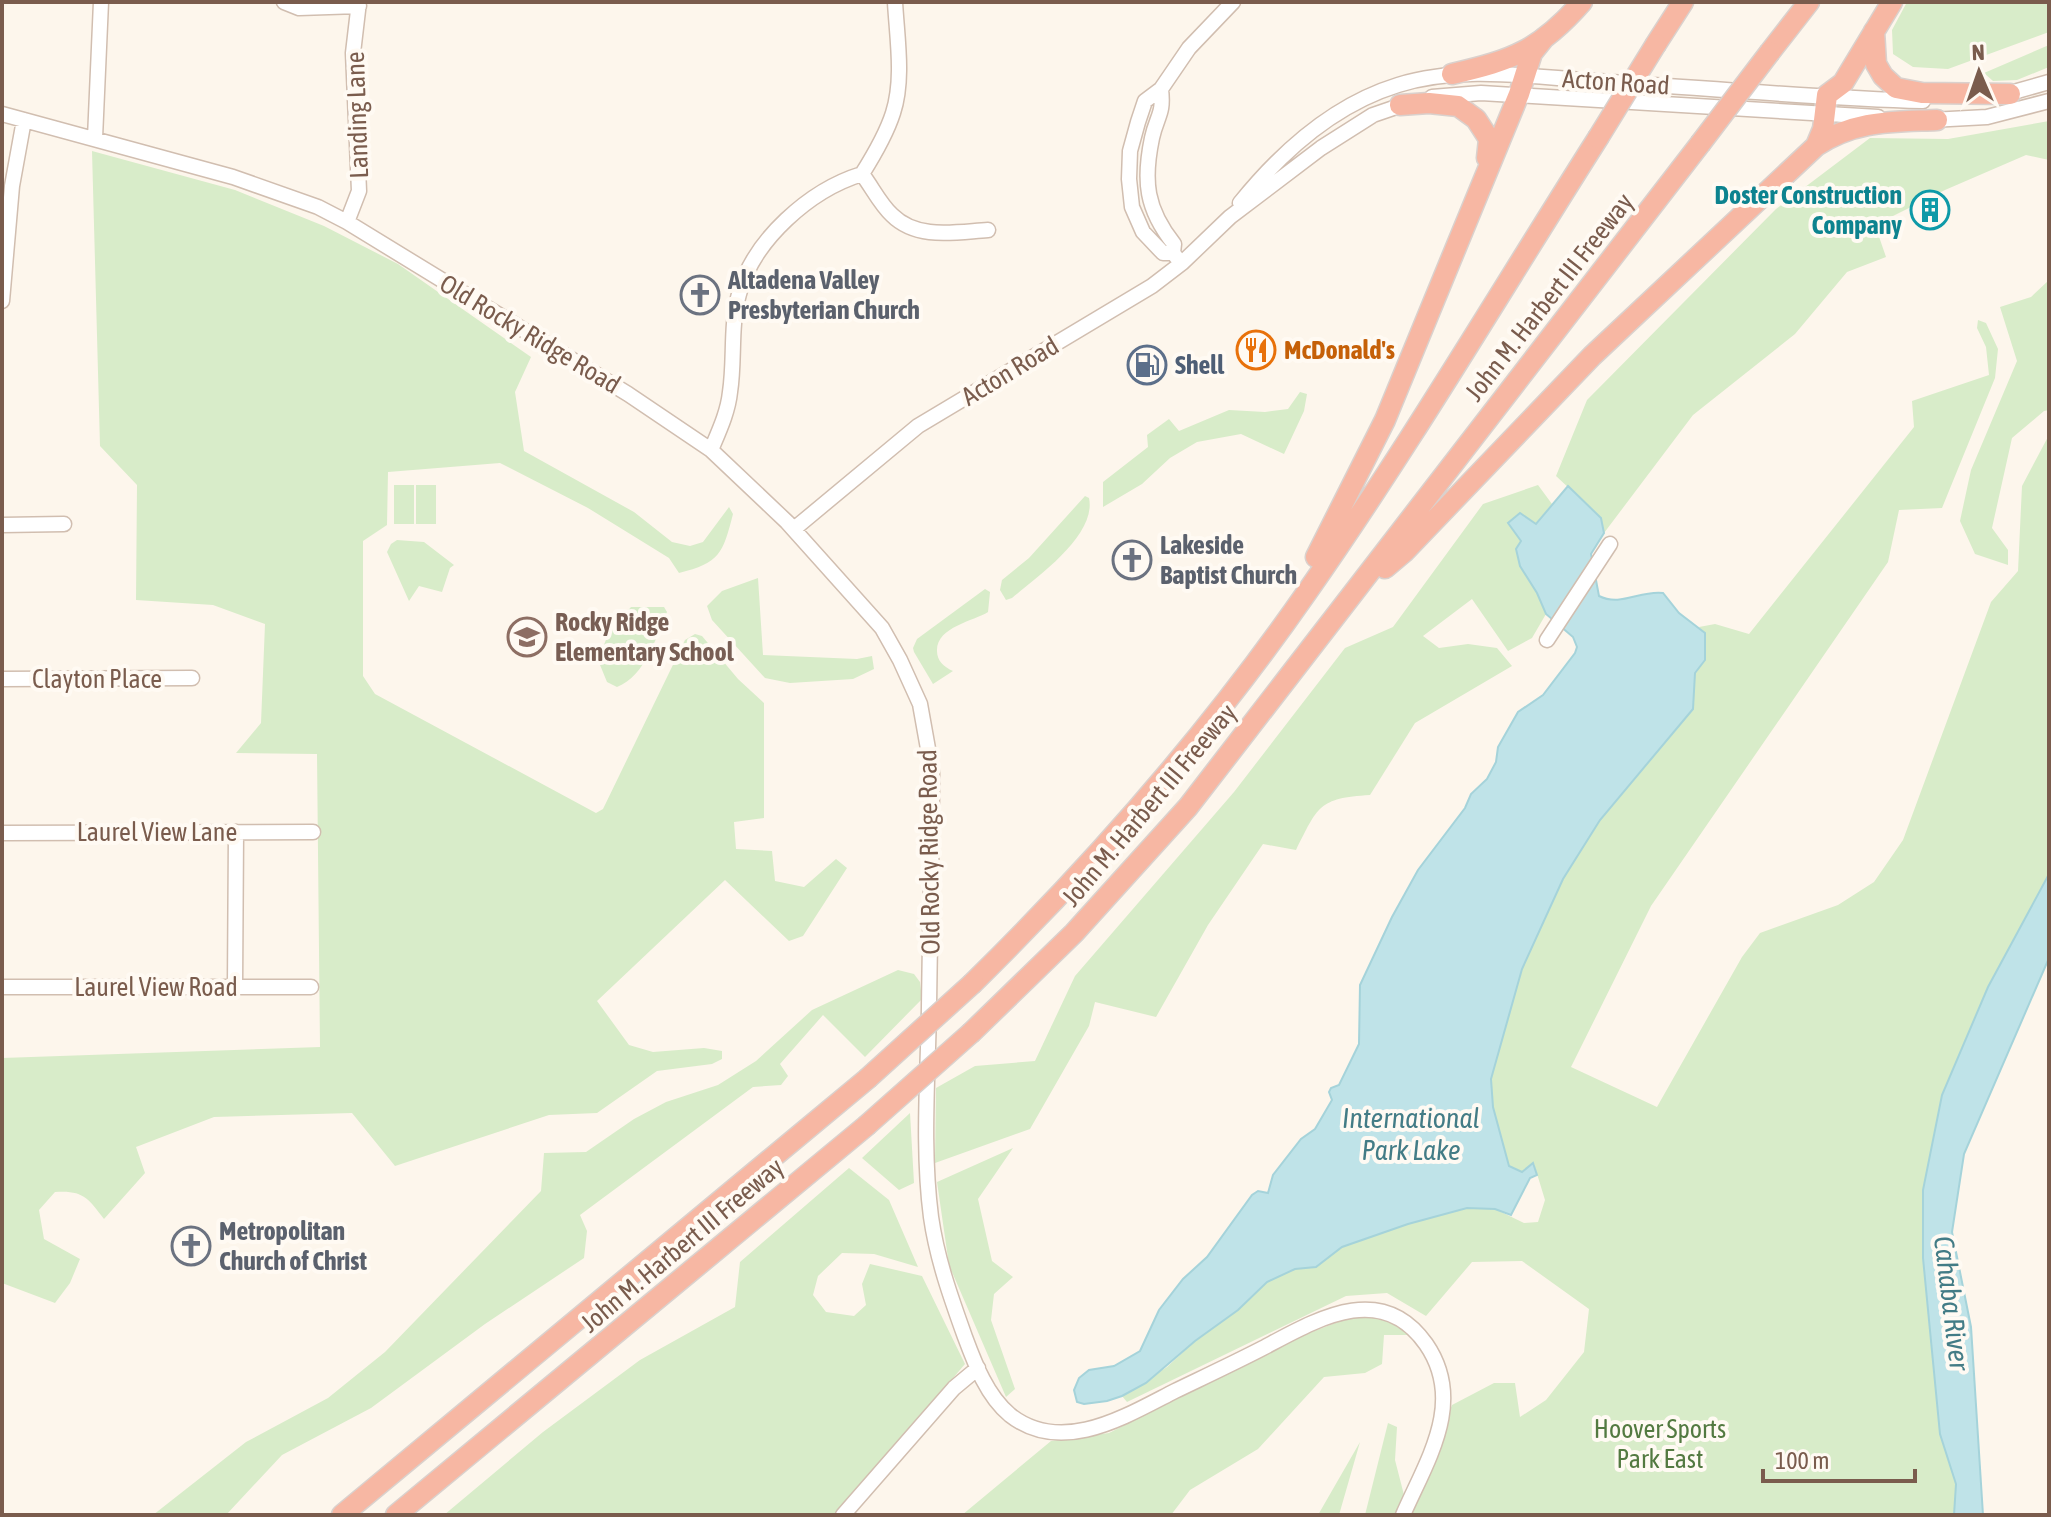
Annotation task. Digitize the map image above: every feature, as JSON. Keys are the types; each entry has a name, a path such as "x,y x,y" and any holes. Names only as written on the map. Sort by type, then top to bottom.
{"highway":[{"path":"1452,74 1504,62 1526,52 1582,2"},
{"name":"John M. Harbert III Freeway","path":"342,1515 867,1079 973,983 1085,869 1185,754 1270,644 1369,498 1683,2"},
{"name":"John M. Harbert III Freeway","path":"396,1515 866,1126 972,1032 1074,933 1188,807 1809,2"},
{"path":"1816,146 1823,129 1826,105 1843,83 1892,2"},
{"path":"1874,31 1876,64 1896,88 1922,93 2010,94"},
{"path":"1270,644 1350,494 1385,420 1532,53 1544,38"},
{"path":"1400,105 1429,103 1458,106 1476,119 1489,139 1485,174"},
{"path":"1354,594 1404,552 1592,356 1816,146 1835,133 1853,127 1937,120"}],"street":[{"path":"95,138 101,2"},
{"name":"Landing Lane","path":"284,2 299,8 359,4 353,53 359,191 347,222"},
{"path":"711,450 730,394 734,323 739,294 752,262 773,232 800,208 848,178 862,174 882,141 894,111 899,77 895,2"},
{"path":"1178,258 1163,253 1143,232 1132,207 1130,151 1145,101 1161,89 1189,48 1233,2"},
{"name":"Acton Road","path":"1230,217 1265,173 1332,116 1351,104 1397,85 1452,74 1521,85 1826,105 1937,120 1987,117 2049,101"},
{"name":"Acton Road","path":"1826,105 1953,101 2010,94 2049,82"},
{"name":"Acton Road","path":"794,529 918,426 1152,286 1178,258 1347,129 1400,105 1451,94 1521,85"},
{"name":"Old Rocky Ridge Road","path":"2,114 276,190 347,222 628,394 711,450 794,529 882,628 913,686 926,729 932,771 928,1183 931,1218 943,1273 978,1368 1001,1407 1018,1421 1046,1431 1084,1431 1131,1413 1321,1319 1357,1309 1388,1312 1406,1322 1429,1347 1441,1372 1445,1397 1438,1437 1403,1515"},
{"path":"2,301 12,186 24,120"},
{"path":"862,174 892,216 916,229 929,233 988,230"},
{"path":"2,525 64,524"},
{"path":"1547,640 1610,544"},
{"name":"Clayton Place","path":"2,679 192,678"},
{"path":"235,986 236,832"},
{"name":"Laurel View Lane","path":"2,833 313,832"},
{"name":"Laurel View Road","path":"2,987 311,987"},
{"path":"843,1515 954,1388 978,1368"}],"green space":[{"path":"1907,2 2049,2 2049,32 1948,69 1913,67 1893,54 1892,30"},
{"path":"2049,45 2049,67 2017,80 1993,81 1984,73"},
{"path":"2049,121 2049,160 2026,155 1875,225 1886,257 1847,272 1795,334 1693,415 1604,533 1601,518 1556,476 1587,400 1776,209 1870,138 1948,139"},
{"path":"92,151 235,190 324,226 398,264 531,357 515,392 524,451 634,512 672,542 690,546 703,542 729,507 733,514 718,554 703,565 679,573 669,558 588,508 500,463 388,472 387,525 363,541 363,676 375,694 596,813 603,809 685,640 695,634 702,636 738,679 764,703 764,818 734,822 736,849 772,851 775,881 804,887 836,859 847,868 803,936 789,941 725,880 597,1001 629,1045 653,1052 704,1048 722,1051 722,1059 712,1064 657,1071 597,1113 549,1115 395,1166 352,1113 214,1117 136,1147 145,1173 104,1219 89,1201 72,1192 55,1192 39,1210 44,1239 80,1259 70,1283 55,1303 2,1283 2,1058 320,1047 317,754 236,753 261,723 265,624 213,605 136,600 137,485 100,446"},
{"path":"2049,280 2049,410 2012,438 1992,528 2008,550 2008,565 1975,554 1960,521 1971,470 2017,361 2000,307 2031,297"},
{"name":"Hoover Sports Park East","path":"1978,320 1986,323 1998,349 1995,378 1942,508 1899,510 1888,562 1651,906 1571,1067 1657,1107 1742,957 1760,933 1838,905 1874,882 1903,840 1991,602 2018,571 2022,486 2049,435 2049,874 1988,987 1942,1095 1923,1258 1940,1434 1956,1484 1954,1515 1409,1515 1452,1405 1494,1383 1515,1383 1520,1417 1546,1400 1584,1352 1589,1309 1522,1261 1472,1262 1426,1316 1387,1293 1346,1296 1127,1402 1122,1396 1167,1367 1195,1341 1238,1310 1267,1282 1295,1269 1316,1267 1342,1247 1467,1208 1495,1209 1524,1223 1538,1222 1545,1200 1534,1164 1522,1173 1509,1166 1493,1107 1491,1078 1522,969 1563,879 1600,820 1693,709 1695,673 1702,663 1705,650 1705,638 1699,627 1715,624 1749,634 1914,427 1912,401 1989,375 1986,347 1977,328"},
{"path":"1300,392 1307,394 1304,411 1284,454 1241,434 1197,442 1170,458 1142,484 1103,507 1103,482 1148,447 1147,435 1169,419 1179,431 1229,410 1265,412 1288,409"},
{"path":"394,485 414,485 414,524 394,524"},
{"path":"416,485 436,485 436,524 416,524"},
{"path":"1538,485 1552,504 1521,541 1546,614 1532,638 1508,651 1472,599 1423,636 1439,648 1468,644 1497,648 1512,666 1415,723 1370,795 1330,802 1315,814 1296,850 1263,844 1208,925 1156,1017 1095,1002 1089,1026 1030,1129 935,1163 936,1088 975,1066 1035,1061 1075,976 1234,792 1345,648 1393,627 1483,504"},
{"path":"1085,496 1089,498 1089,512 1075,540 1049,567 1006,600 1000,590 1002,580 1029,558"},
{"path":"397,540 424,542 454,565 450,568 442,592 419,586 409,601 387,552"},
{"path":"758,578 763,655 857,659 872,656 874,669 853,679 790,683 765,678 712,620 707,606 722,591"},
{"path":"985,589 990,592 988,612 949,630 938,643 940,661 953,671 933,684 914,652 917,639"},
{"path":"631,607 664,607 667,612 642,665 617,687 607,682 598,660 609,632"},
{"path":"898,970 914,974 920,982 922,999 865,1057 823,1015 780,1064 788,1076 781,1085 753,1087 580,1215 587,1231 584,1258 485,1324 371,1408 282,1455 226,1515 153,1515 246,1442 328,1398 385,1352 541,1191 544,1153 586,1152 634,1119 666,1102 718,1085 756,1061 812,1010"},
{"path":"910,1113 914,1183 899,1190 862,1158"},
{"path":"1013,1148 978,1199 992,1261 1013,1277 994,1294 991,1320 1015,1389 1006,1397 949,1265 937,1182"},
{"path":"849,1168 889,1200 918,1267 874,1254 842,1253 818,1276 813,1295 826,1312 854,1316 866,1305 862,1284 870,1264 922,1276 965,1364 836,1515 444,1515 543,1432 640,1360 735,1307 740,1262"},
{"path":"1377,1315 1413,1335 1384,1335 1382,1364 1365,1373 1324,1377 1258,1449 1190,1490 1171,1515 962,1515 1051,1441 1109,1433 1301,1336 1354,1316"},
{"path":"1388,1423 1397,1427 1395,1460 1404,1495 1395,1515 1365,1515"},
{"path":"1360,1442 1339,1515 1318,1515"}],"water":[{"name":"International Park Lake","path":"1568,486 1601,518 1604,533 1591,554 1599,596 1615,600 1663,593 1679,613 1705,633 1705,660 1695,673 1693,709 1600,820 1563,879 1522,969 1491,1079 1493,1107 1509,1166 1522,1172 1533,1163 1537,1175 1530,1178 1511,1215 1495,1209 1467,1208 1342,1247 1316,1267 1295,1269 1267,1282 1238,1310 1195,1341 1146,1383 1107,1401 1077,1402 1074,1390 1079,1378 1089,1370 1114,1366 1140,1351 1159,1310 1183,1279 1207,1257 1252,1195 1258,1191 1268,1193 1273,1175 1301,1139 1315,1129 1332,1100 1331,1088 1339,1085 1359,1044 1360,985 1392,917 1418,870 1465,808 1471,794 1487,779 1496,762 1498,747 1518,712 1543,695 1575,653 1577,647 1573,637 1546,614 1520,566 1516,549 1521,541 1508,523 1520,513 1536,524"},
{"name":"Cahaba River","path":"2049,874 2049,958 1964,1154 1952,1232 1971,1327 1983,1515 1954,1515 1956,1484 1940,1434 1923,1258 1923,1190 1942,1095 1988,987"}],"place":[{"name":"Doster Construction Company","path":"1930,210"},
{"name":"Altadena Valley Presbyterian Church","path":"700,295"},
{"name":"McDonald's","path":"1256,350"},
{"name":"Shell","path":"1147,365"},
{"name":"Lakeside Baptist Church","path":"1132,560"},
{"name":"Rocky Ridge Elementary School","path":"527,637"},
{"name":"Metropolitan Church of Christ","path":"191,1246"}]}
